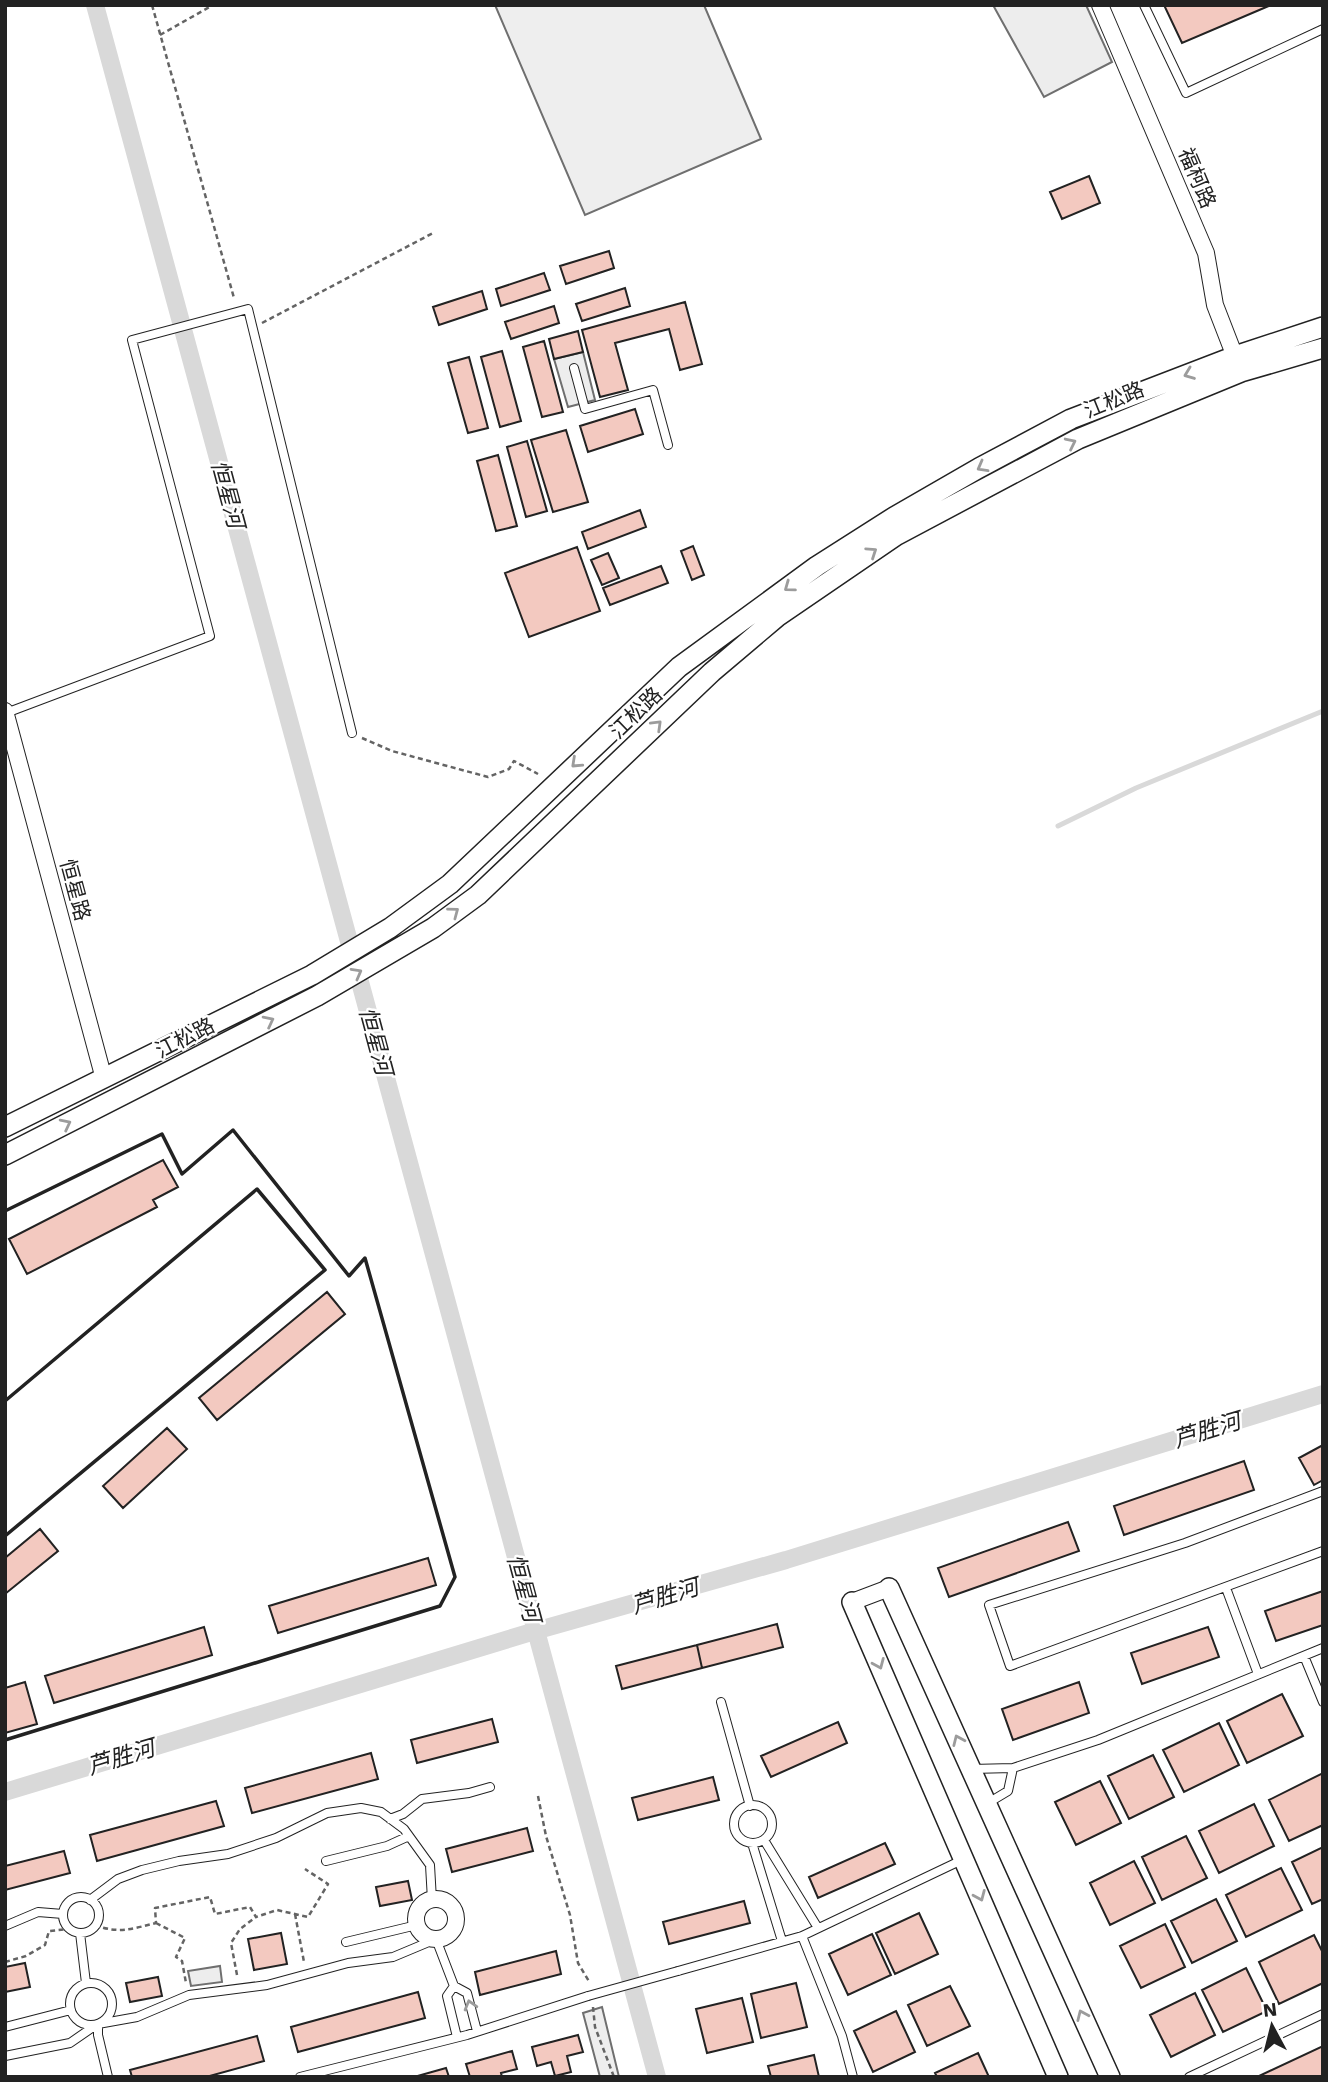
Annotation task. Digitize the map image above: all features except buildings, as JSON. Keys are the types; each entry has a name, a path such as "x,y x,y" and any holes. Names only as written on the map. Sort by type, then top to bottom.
{"street":[{"name":"福柯路","path":"1100,5 1206,253 1215,305 1238,364"},
{"name":"江松路","path":"5,1127 312,975 390,929 562,795 777,617 897,535 1078,439 1323,327"},
{"name":"江松路","path":"5,1155 317,996 433,928 478,895 562,795 679,667 817,566 872,531 979,468 1071,419 1238,364 1323,348"},
{"name":"恒星路","path":"6,712 104,1079"},
{"path":"1058,2077 852,1602 889,1588 1110,2077"},
{"path":"432,1900 450,1905 456,1917 449,1935 436,1939 424,1935 417,1925 421,1906 432,1900"}],"lane":[{"path":"1144,5 1186,93 1323,29"},
{"path":"6,712 210,636 132,340 248,309 352,733"},
{"path":"574,368 586,409 653,390 668,444"},
{"path":"1323,1491 1185,1543 989,1605 1010,1666 1323,1551"},
{"path":"1226,1588 1258,1674"},
{"path":"971,1769 1013,1768 1098,1740 1323,1648"},
{"path":"1304,1656 1323,1702"},
{"path":"722,1702 750,1805"},
{"path":"987,1804 1008,1791 1013,1768"},
{"path":"390,1819 403,1814 422,1799 469,1793 490,1787"},
{"path":"750,1805 761,1807 770,1816 771,1829 764,1840 752,1843 741,1838 735,1828 734,1822 740,1811 750,1805"},
{"path":"90,1900 118,1880 142,1870 228,1854 276,1838 327,1813 361,1808 382,1812 409,1836 430,1865 432,1900"},
{"path":"326,1861 387,1846 409,1836"},
{"path":"764,1840 818,1928"},
{"path":"752,1843 782,1941"},
{"path":"300,2077 457,2037 802,1936 964,1859"},
{"path":"79,1897 90,1900 98,1909 95,1925 80,1933 70,1929 63,1914 68,1902 79,1897"},
{"path":"5,1926 38,1912 63,1914"},
{"path":"346,1942 417,1925"},
{"path":"80,1933 86,1983"},
{"path":"802,1936 842,2036 853,2077"},
{"path":"5,2056 70,2043 98,2024 105,2020 112,2008 111,1994 100,1984 86,1983 71,1996 71,2010 74,2016 85,2024 98,2024 137,2017 189,1995 267,1985 348,1963 393,1957 436,1939 454,1986 467,1993 477,2031"},
{"path":"454,1986 447,1996 457,2037"},
{"path":"5,2027 71,2010"},
{"path":"1189,2077 1323,2014"},
{"path":"98,2024 108,2076"}],"path":[{"path":"152,5 233,297 248,309"},
{"path":"160,35 213,5"},
{"path":"253,328 433,233"},
{"path":"352,733 392,751 488,777 509,769 514,761 562,795"},
{"path":"538,1796 546,1836 570,1914 578,1963 590,1980 595,2027 614,2077"},
{"path":"240,1988 231,1943 240,1929 257,1917 277,1910 308,1917 328,1884 305,1869"},
{"path":"156,1923 155,1908 210,1897 215,1914 250,1907 257,1917"},
{"path":"295,1914 306,1974"},
{"path":"95,1925 111,1931 156,1923 185,1938 176,1957 182,1961 189,1995"},
{"path":"5,1962 26,1956 45,1945 49,1931 70,1929"}],"shaded area":[{"path":"495,5 704,5 761,139 585,215"},
{"path":"993,5 1086,5 1112,62 1044,97"},
{"path":"583,352 595,400 568,407 554,359"},
{"path":"220,1966 222,1982 191,1986 188,1971"},
{"path":"602,2007 619,2077 600,2077 583,2013"}],"waterway":[{"name":"恒星河","path":"95,5 657,2077"},
{"path":"1058,826 1136,788 1323,711"},
{"name":"芦胜河","path":"5,1792 535,1631 786,1560 1323,1394"}],"wall":[{"path":"5,1211 162,1134 182,1174 233,1130 349,1276 365,1258 455,1577 440,1606 5,1740"},
{"path":"5,1401 257,1189 325,1270 5,1536"}]}
